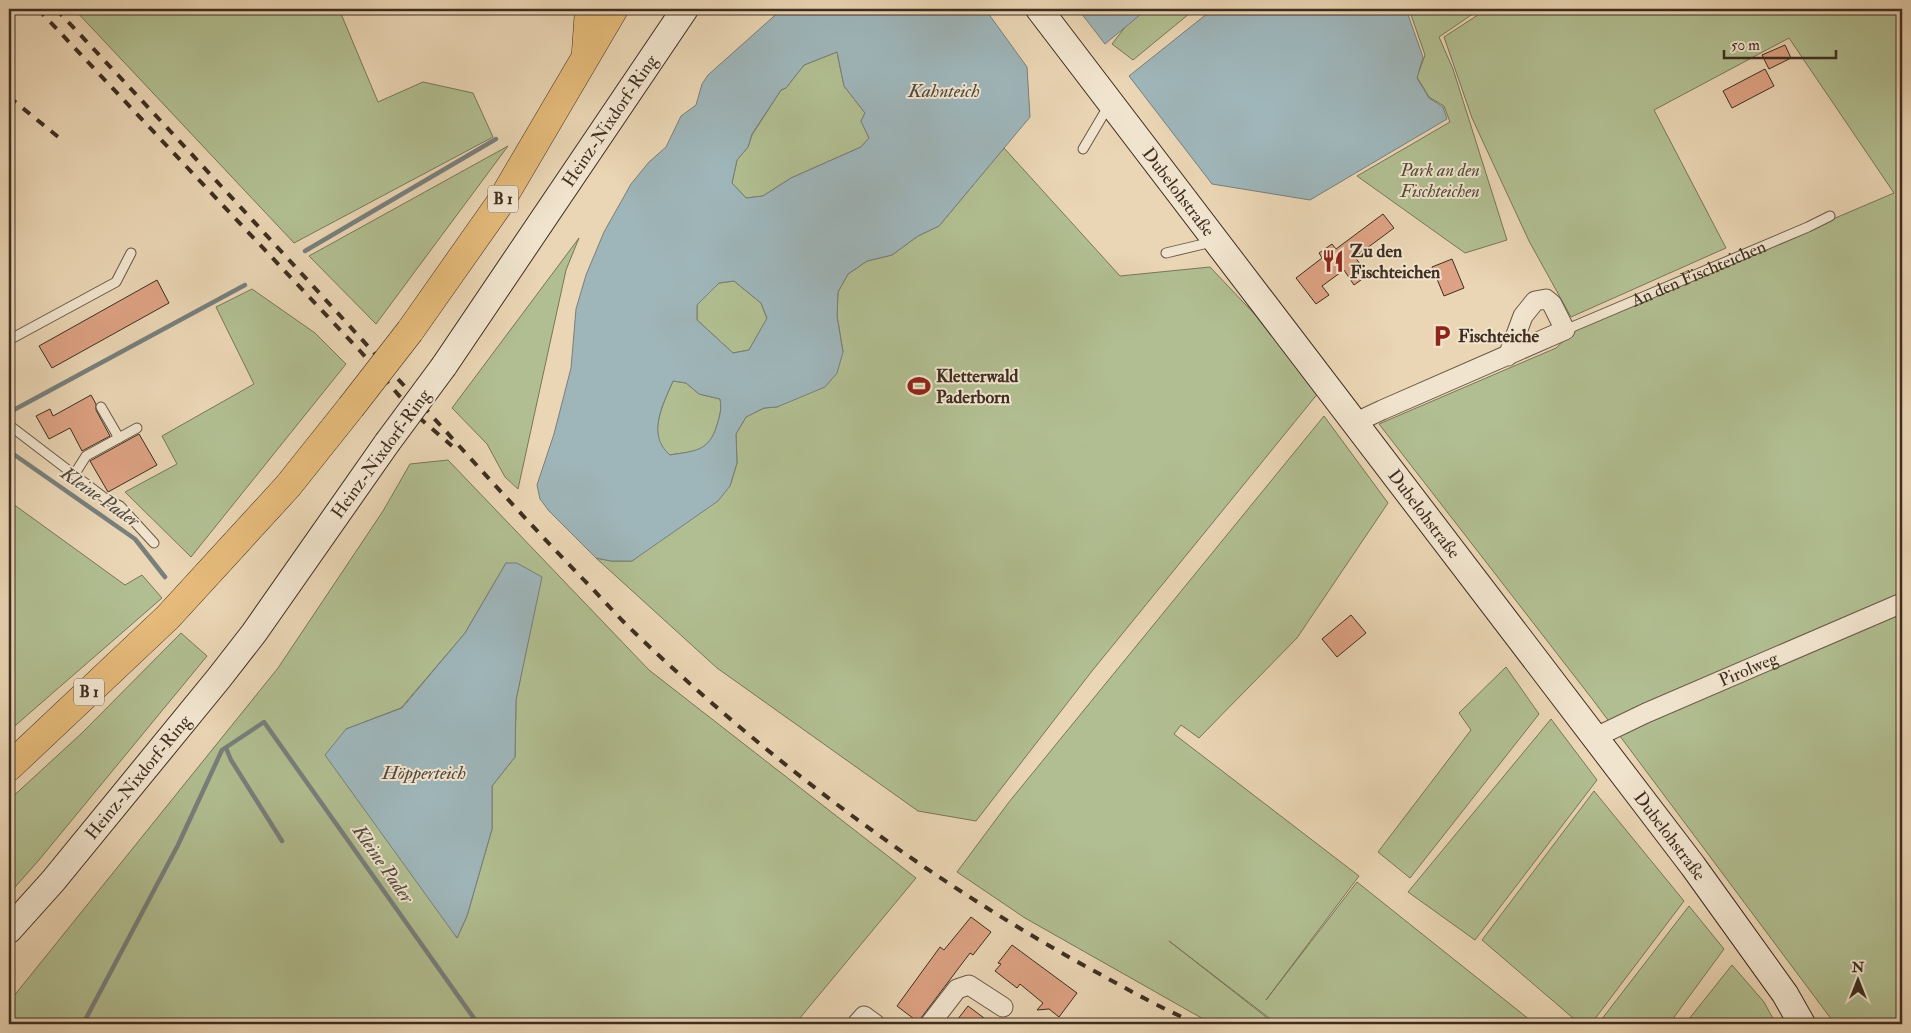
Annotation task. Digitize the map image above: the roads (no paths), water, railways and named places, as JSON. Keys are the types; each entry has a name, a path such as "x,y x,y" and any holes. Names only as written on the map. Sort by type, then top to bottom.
{"highway":[{"name":"B 1","path":"585,60 589,9"},
{"name":"B 1","path":"9,767 168,617 288,486 410,331 500,203 614,9"}],"main road":[{"name":"Heinz-Nixdorf-Ring","path":"9,930 53,881 220,678 254,633 387,443 444,366 684,9"},
{"name":"Dubelohstraße","path":"1039,9 1693,866 1785,994 1802,1024"},
{"name":"Heinz-Nixdorf-Ring","path":"9,944 53,881"}],"street":[{"path":"1508,356 1522,316 1535,302 1546,299 1552,304 1565,330"},
{"name":"An den Fischteichen","path":"1356,425 1382,410 1565,330"},
{"name":"Pirolweg","path":"1594,738 1655,709 1902,603"},
{"path":"930,1024 956,989 969,986 1003,1006"}],"lane":[{"path":"1083,149 1111,102"},
{"name":"An den Fischteichen","path":"1565,330 1830,216"},
{"path":"1166,253 1216,241"},
{"path":"9,340 116,282 131,253"},
{"path":"101,407 119,438"},
{"path":"9,425 106,499 120,506 154,543"},
{"path":"74,475 86,456 137,428"}],"water":[{"name":"Kahnteich","path":"782,9 985,9 1027,67 1030,117 939,226 918,236 892,255 867,261 848,274 838,292 837,316 843,352 837,373 825,387 777,407 764,408 746,417 736,434 737,463 730,486 718,501 632,561 611,561 596,558 549,511 540,499 537,485 554,434 571,368 576,309 586,275 604,232 631,184 649,162 666,147 681,116 696,105 702,84 708,75","holes":["837,52 844,86 865,113 861,121 869,138 861,147 791,178 763,196 746,198 732,183 737,160 748,147 752,134 781,90 786,88 804,65","734,281 761,303 767,318 749,350 733,353 697,320 697,305 719,283","673,381 686,383 699,394 720,399 721,406 717,425 710,441 700,449 670,455 663,447 659,438 658,429 661,409"]},
{"path":"1078,9 1147,9 1105,44"},
{"path":"1213,9 1332,9 1334,12 1349,9 1406,9 1423,57 1417,78 1429,98 1443,107 1447,119 1310,200 1212,184 1129,76"},
{"name":"Höpperteich","path":"506,563 517,563 542,577 516,700 515,757 492,786 492,829 467,916 457,938 325,755 346,729 402,708 465,633"}],"waterway":[{"path":"305,251 496,139"},
{"path":"10,412 245,285"},
{"name":"Kleine Pader","path":"9,451 135,539 165,577"},
{"name":"Kleine Pader","path":"83,1024 178,845 222,750 264,722 478,1024"},
{"path":"226,748 231,760 282,841"}],"railway":[{"path":"38,9 361,352 416,415 452,446"},
{"path":"56,9 534,528 628,626 685,680 737,725 844,810 957,889 1074,960 1151,1002 1198,1024"},
{"path":"9,97 62,140"}],"place":[{"name":"Zu den Fischteichen","path":"1333,261"},
{"name":"Fischteiche","path":"1442,336"},
{"name":"Kletterwald Paderborn","path":"919,386"}],"park label":[{"name":"Park an den Fischteichen","path":"1440,180"}]}
